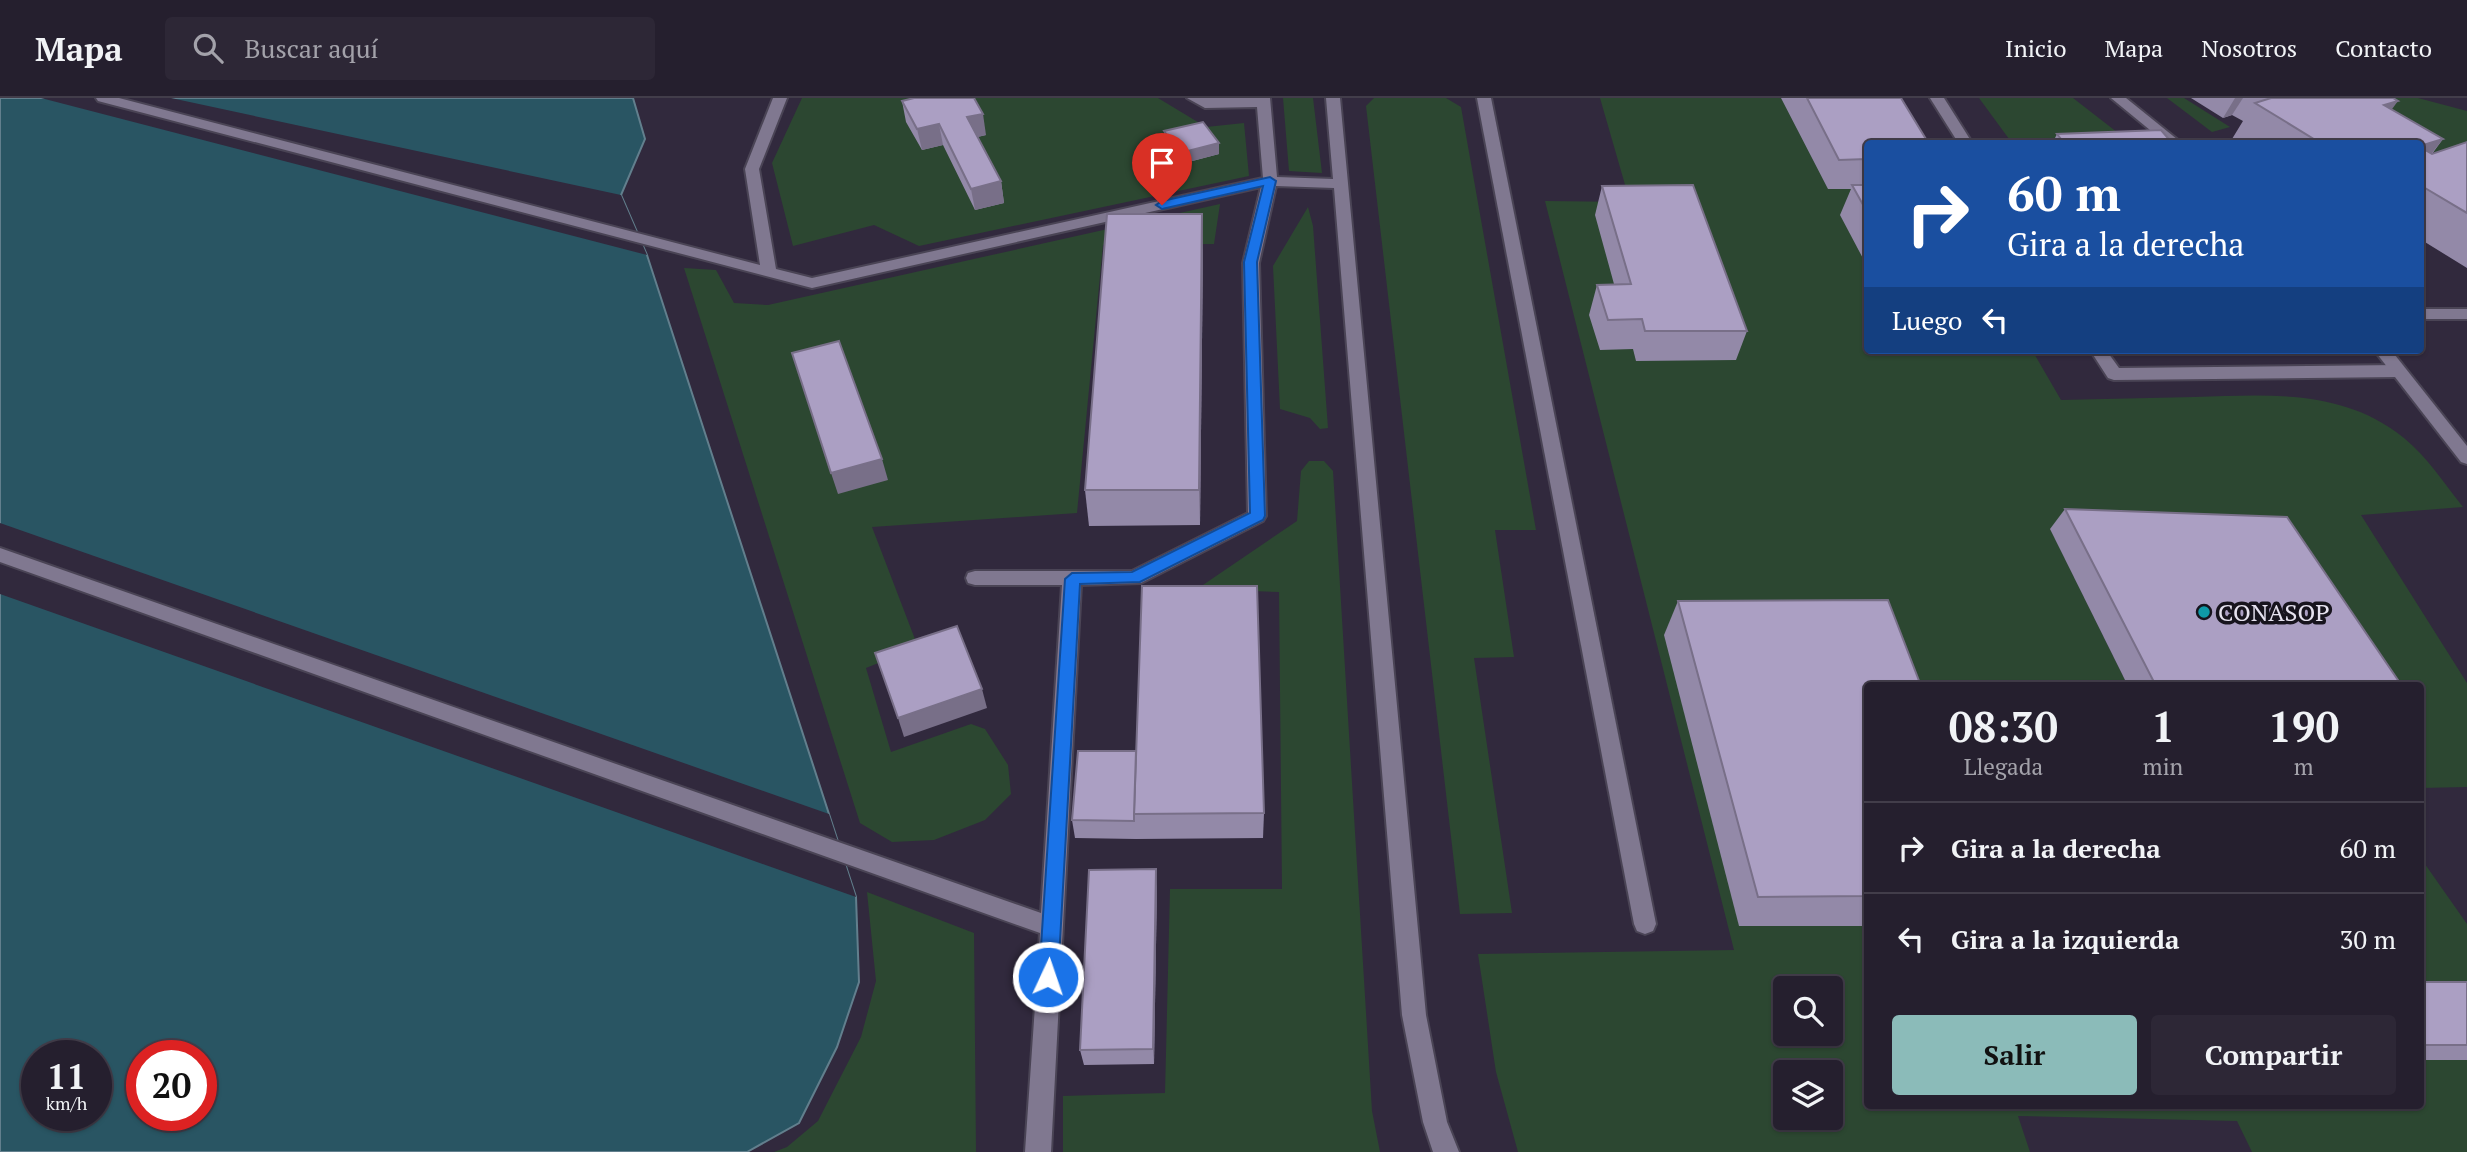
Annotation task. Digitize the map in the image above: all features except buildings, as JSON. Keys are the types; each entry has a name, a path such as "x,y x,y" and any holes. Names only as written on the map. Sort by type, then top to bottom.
{"street":[{"path":"103,98 811,283 1270,181 1340,184"},
{"path":"769,272 752,169 780,98"},
{"path":"975,578 1134,578 1257,516 1251,262 1270,181 1263,101 1205,104 1194,98"},
{"path":"1333,98 1415,1015 1435,1122 1446,1152"},
{"path":"1485,98 1645,924"},
{"path":"1937,98 1963,140"},
{"path":"2118,98 2171,140"},
{"path":"2424,314 2467,314"},
{"path":"2101,354 2114,374 2399,371"},
{"path":"2385,354 2467,458"},
{"path":"0,555 1051,927"},
{"path":"1038,1152 1072,579"}],"green space":[{"path":"802,98 1158,98 1206,127 1244,123 1249,176 919,246 874,225 793,246 772,163"},
{"path":"1283,98 1313,98 1322,173 1289,171"},
{"path":"1374,98 1446,98 1461,107 1536,530 1495,530 1514,657 1474,658 1512,913 1460,914 1366,106"},
{"path":"1600,98 1891,98 1869,140 1864,140 1864,354 2034,354 2061,400 2249,396 2304,398 2356,410 2404,438 2428,462 2463,507 2361,515 2467,683 2467,787 2424,788 2424,682 2358,682 2051,530 2126,682 1864,682 1864,1109 2424,1109 2424,863 2467,924 2467,1152 2252,1152 2237,1121 2018,1116 2030,1152 1518,1152 1496,1072 1478,954 1734,950 1545,201 1630,202"},
{"path":"1979,98 2073,98 2127,140 2010,140"},
{"path":"2167,98 2184,98 2230,127 2212,132"},
{"path":"2342,98 2418,98 2467,111 2467,159 2454,164 2424,146 2424,140 2413,140"},
{"path":"1220,204 1214,244 1103,245 1077,513 872,527 918,647 866,668 891,752 971,724 985,729 1008,765 1011,794 985,820 934,840 892,842 860,823 684,268 716,270 734,303 768,305"},
{"path":"1308,207 1313,226 1328,428 1320,429 1310,418 1280,409 1273,266"},
{"path":"1309,461 1324,461 1333,471 1372,1111 1380,1152 1063,1152 1063,1096 1165,1093 1170,889 1282,889 1279,592 1197,589 1297,521 1301,471"},
{"path":"867,892 974,933 976,1152 774,1152 787,1147 818,1121 861,1037 876,981"}],"water":[{"path":"0,98 633,98 645,139 621,195 647,255 856,897 859,982 837,1047 799,1123 747,1152 0,1152"}],"pier":[{"path":"41,98 171,98 621,195 647,255"},
{"path":"0,523 829,814 856,897 0,594"}],"place":[{"name":"CONASOP","path":"2204,612"}],"route":[{"path":"1048,977 1072,579 1134,578 1257,516 1251,262 1270,181 1162,205"}]}
